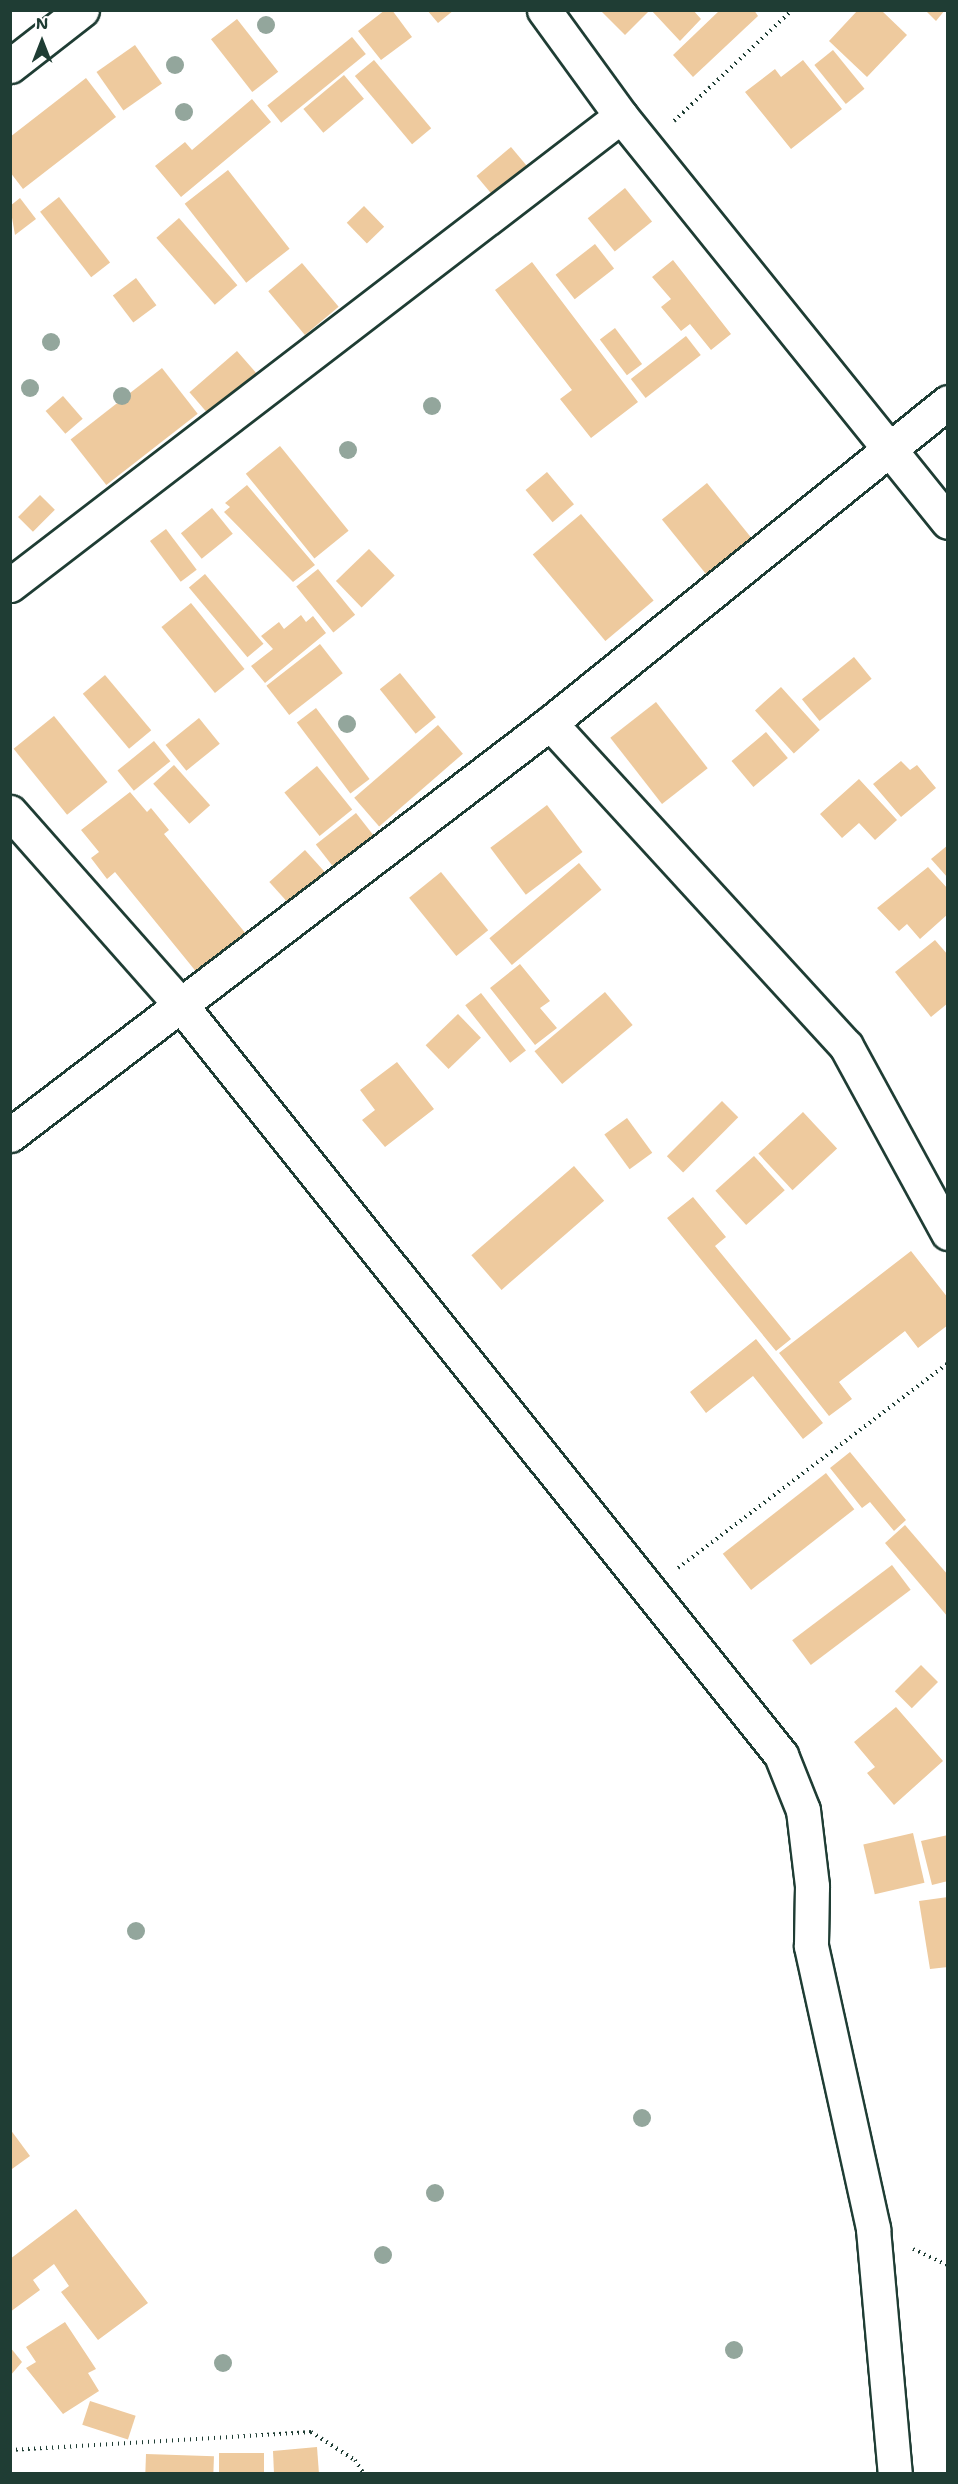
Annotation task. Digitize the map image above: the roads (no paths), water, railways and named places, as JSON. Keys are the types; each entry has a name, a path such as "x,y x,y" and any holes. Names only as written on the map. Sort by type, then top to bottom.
{"street":[{"path":"10,66 82,10"},
{"path":"544,10 621,116 948,522"},
{"path":"10,585 621,116"},
{"path":"10,1135 550,723 948,402"},
{"path":"550,723 846,1046 948,1233"},
{"path":"10,812 180,1004 781,1755 803,1810 812,1886 811,1946 873,2229 895,2474"}]}
